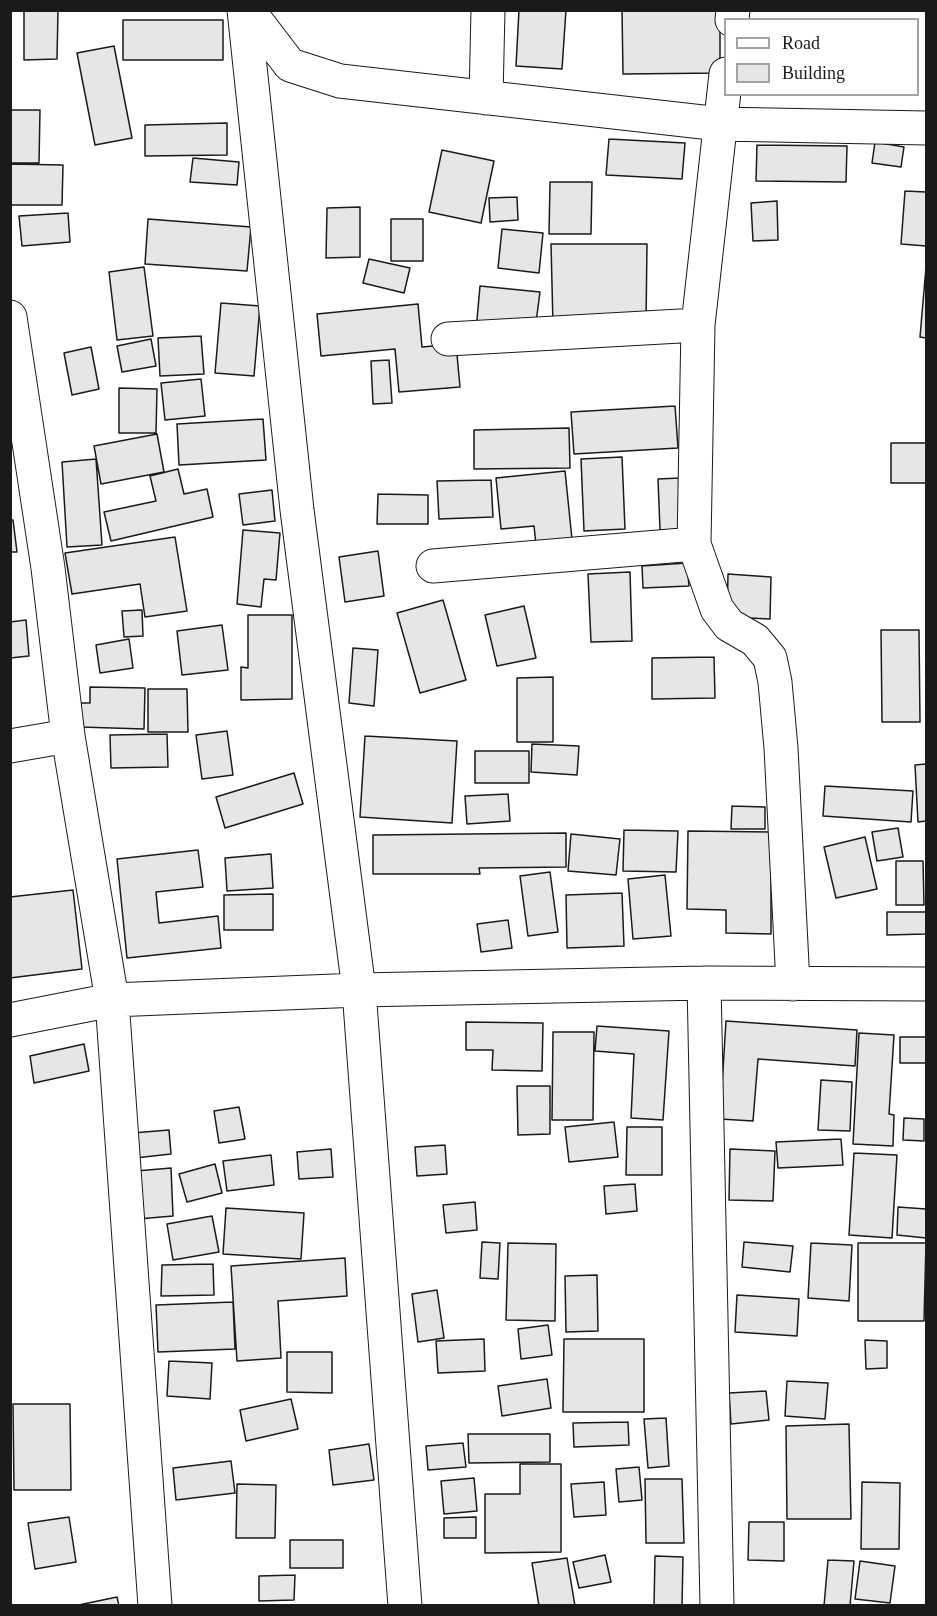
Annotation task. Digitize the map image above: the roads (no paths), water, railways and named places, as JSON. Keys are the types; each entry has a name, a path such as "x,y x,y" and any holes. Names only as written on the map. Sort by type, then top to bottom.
{"street":[{"path":"246,10 290,65 340,81 720,124 927,128"},
{"path":"246,10 297,510 358,990 405,1605"},
{"path":"486,98 488,10"},
{"path":"724,91 698,325 694,544 717,609 729,625 754,640 770,658 775,682 781,748 793,984"},
{"path":"10,317 48,568 68,736 112,1000 155,1605"},
{"path":"448,339 698,325"},
{"path":"433,566 694,544"},
{"path":"10,746 68,736"},
{"path":"704,983 717,1605"},
{"path":"10,1020 112,1000 358,990 704,983 927,984"}]}
